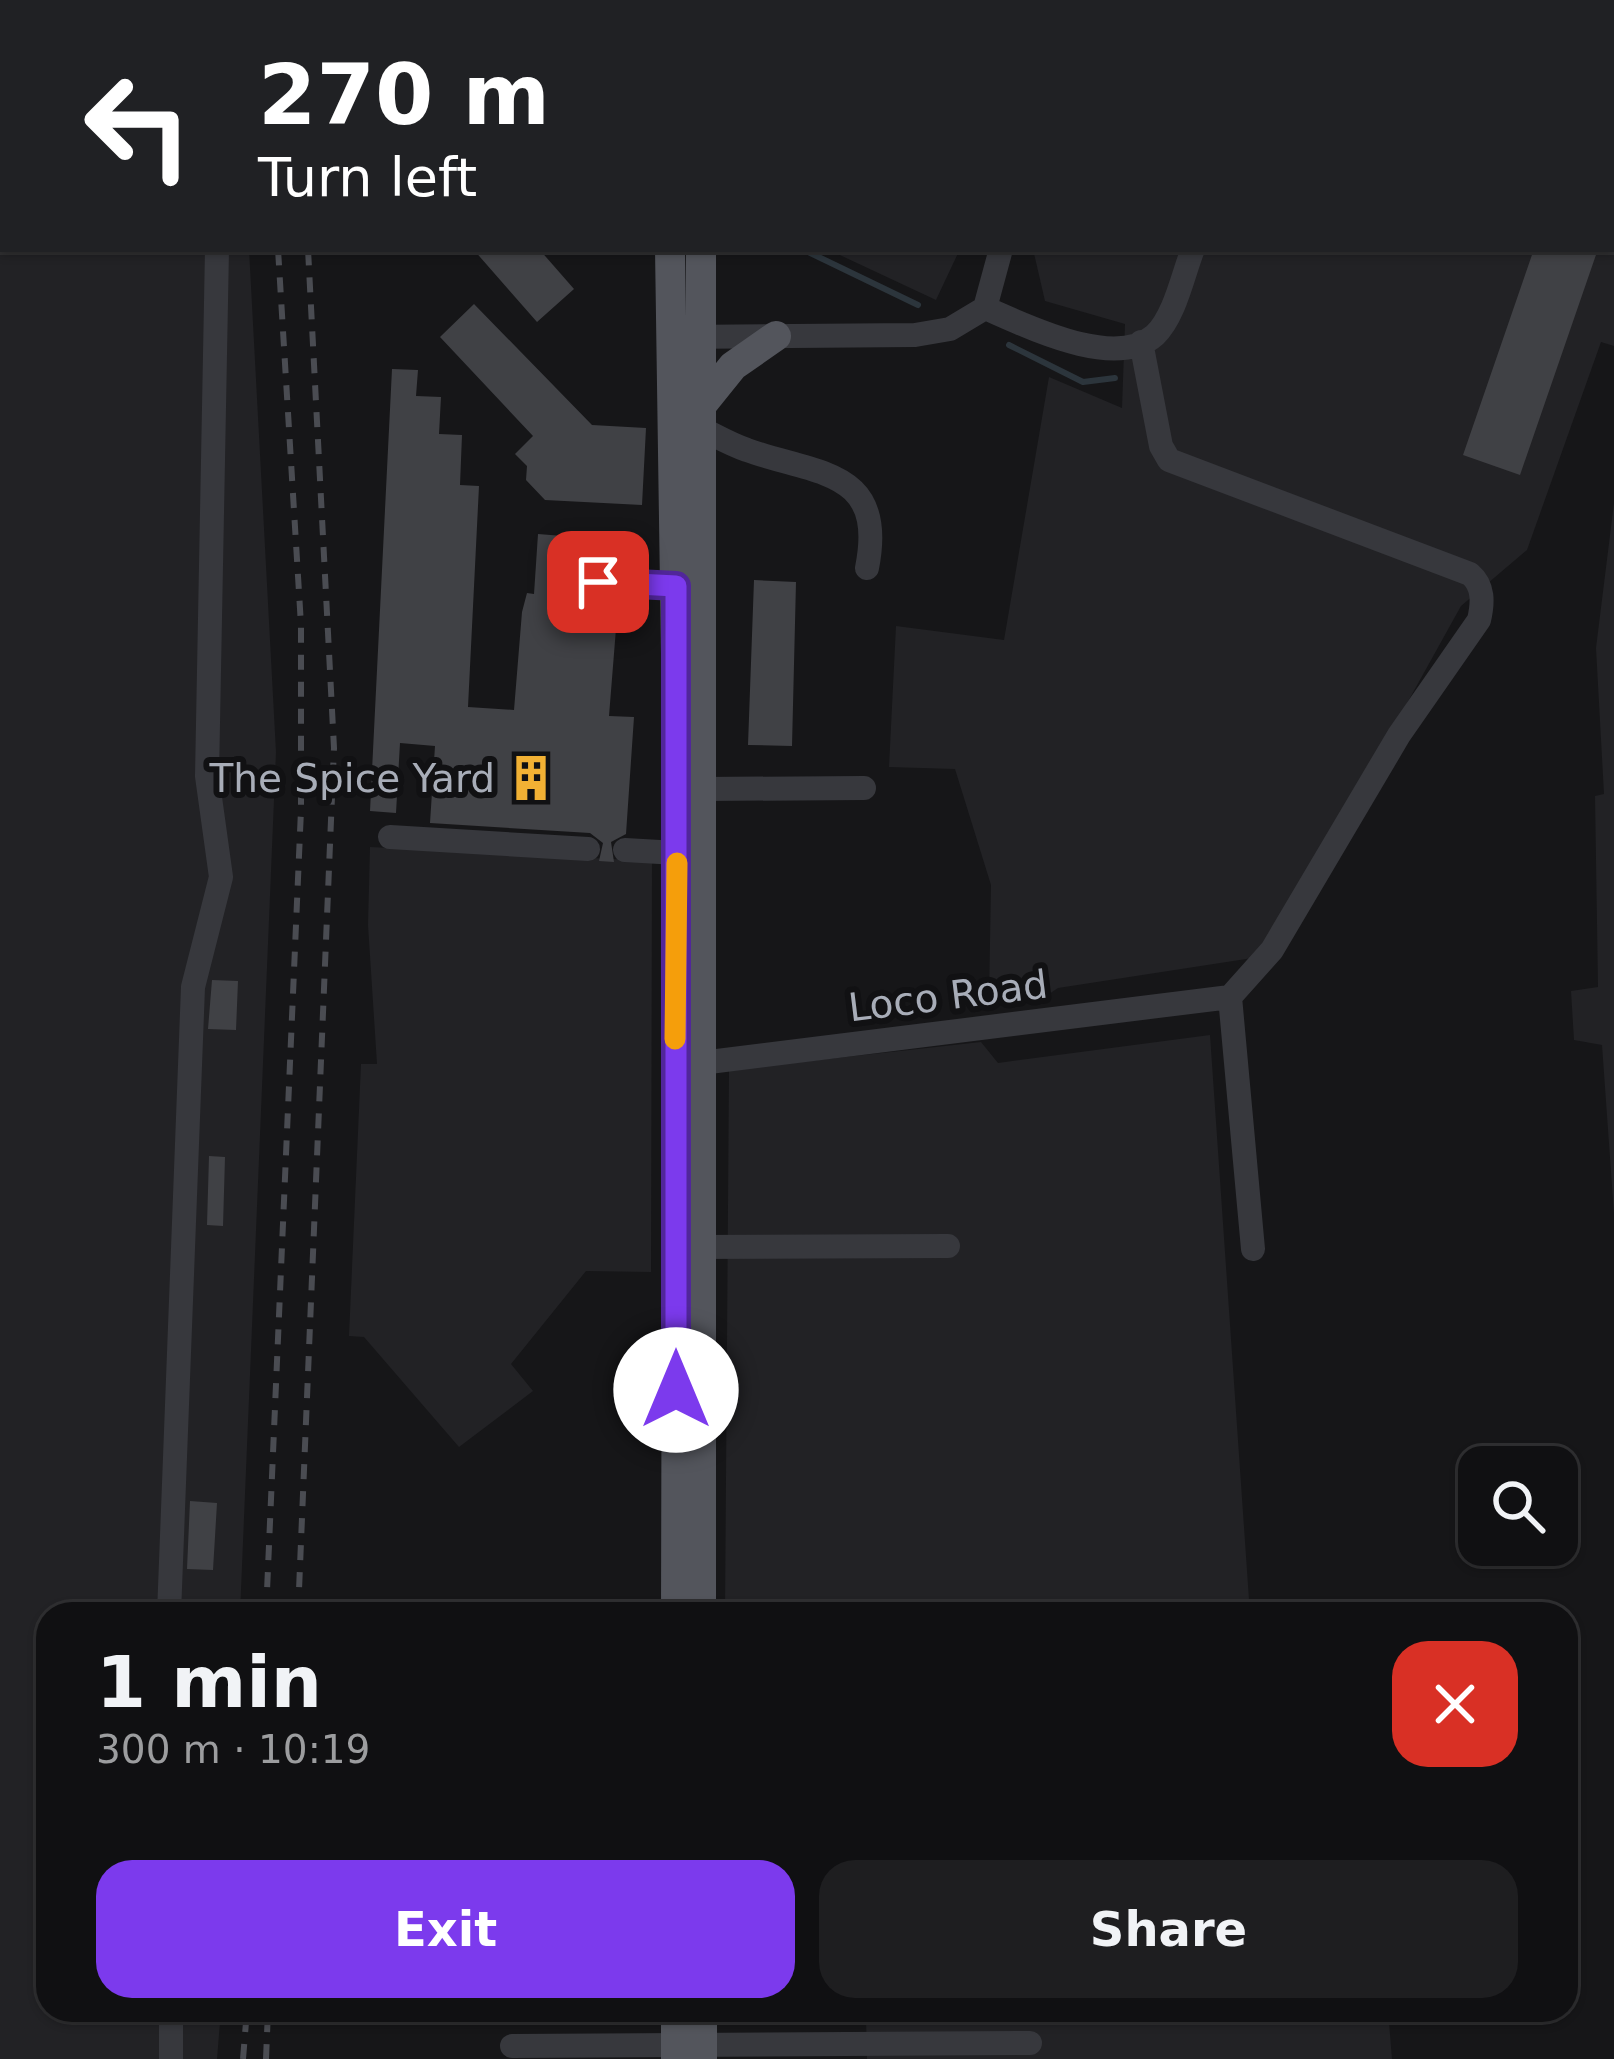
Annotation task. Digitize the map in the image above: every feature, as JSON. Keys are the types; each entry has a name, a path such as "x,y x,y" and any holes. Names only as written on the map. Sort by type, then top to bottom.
{"main road":[{"path":"670,252 690,586 689,1438 677,1602"},
{"path":"690,586 704,416 701,252"},
{"path":"704,416 734,365 776,336"},
{"path":"689,1065 677,853 690,789"},
{"path":"689,1438 700,1602"}],"lane":[{"path":"169,1602 194,987 221,878 206,776 217,252"},
{"path":"673,338 915,335 950,328 985,308 1000,252"},
{"path":"985,308 1072,344 1141,342 1162,326 1192,252"},
{"path":"1141,342 1161,446 1169,460 1470,574 1478,581 1483,602 1479,620 1399,735 1272,950 1230,997 1253,1249"},
{"path":"704,416 750,452 836,475 862,500 873,540 867,568"},
{"path":"598,582 690,586"},
{"path":"690,789 864,788"},
{"path":"390,837 588,849"},
{"path":"626,850 677,853"},
{"name":"Loco Road","path":"689,1065 1230,997"},
{"path":"690,1246 949,1246"},
{"path":"171,2022 171,2059"},
{"path":"512,2046 689,2050 1030,2043"}],"shaded area":[{"path":"0,252 249,252 276,752 241,1602 36,1602 36,2022 220,2022 217,2059 0,2059"},
{"path":"833,252 959,252 936,300"},
{"path":"1034,252 1614,252 1614,346 1601,342 1527,550 1461,606 1300,896 1259,957 1058,988 1049,994 989,999 991,885 955,769 889,767 896,626 1004,640 1049,377 1122,408 1125,324 1045,301"},
{"path":"1614,503 1614,1214 1602,1045 1574,1040 1571,991 1598,987 1595,796 1604,794 1596,648"},
{"path":"370,847 652,861 651,1272 586,1271 511,1364 533,1391 459,1447 364,1337 349,1336 361,1064 377,1064 368,925"},
{"path":"1210,1035 1249,1602 725,1602 729,1070 981,1042 998,1063"},
{"path":"866,2022 1389,2022 1392,2059 867,2059"}],"building":[{"path":"476,252 542,252 574,289 537,322"},
{"path":"1533,252 1597,252 1520,475 1463,455"},
{"path":"474,304 592,425 646,428 642,505 545,500 526,480 527,466 515,454 533,436 440,337"},
{"path":"392,369 418,370 416,396 441,397 439,434 462,435 460,485 479,486 468,707 514,710 522,612 527,593 534,594 538,534 637,542 635,563 580,558 575,613 617,616 609,716 634,717 626,834 611,842 614,862 599,861 603,843 590,833 430,823 435,746 400,743 396,813 370,811"},
{"path":"754,580 796,582 792,746 748,745"},
{"path":"212,980 238,981 236,1030 208,1029"},
{"path":"209,1156 225,1157 223,1226 207,1225"},
{"path":"190,1501 217,1503 213,1570 187,1569"}],"waterway":[{"path":"808,252 918,305"},
{"path":"1009,345 1083,382 1115,378"}],"railway":[{"path":"267,1602 301,810 301,625 278,252"},
{"path":"298,1602 334,748 308,252"},
{"path":"243,2059 246,2022"},
{"path":"266,2059 268,2022"}],"slow traffic":[{"path":"675,1039 677,863"}],"place":[{"name":"The Spice Yard","path":"531,778"}],"route":[{"path":"598,582 676,586 676,1390"}]}
